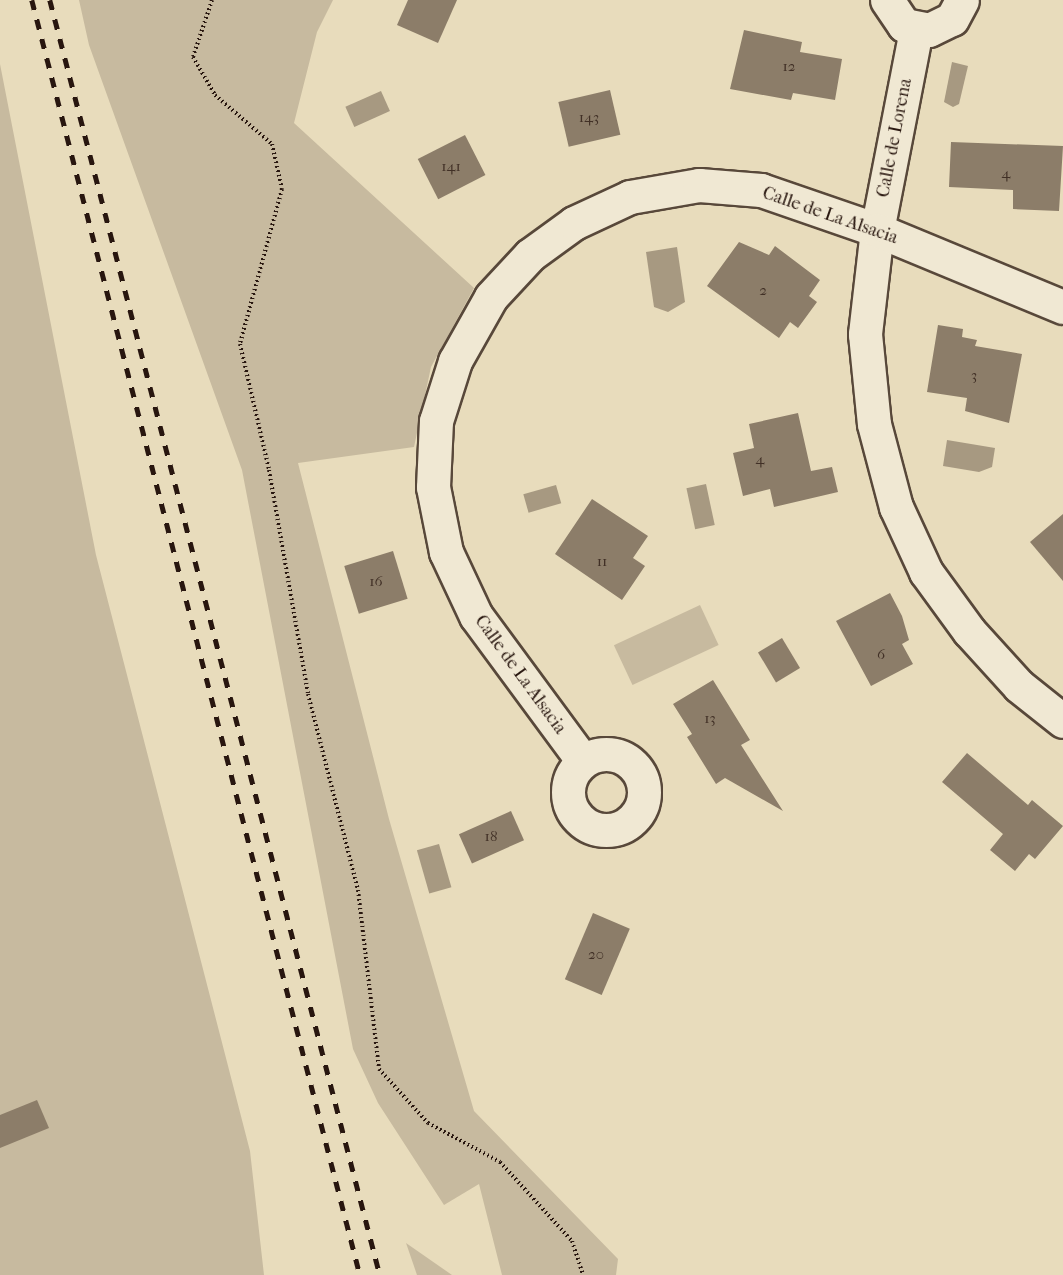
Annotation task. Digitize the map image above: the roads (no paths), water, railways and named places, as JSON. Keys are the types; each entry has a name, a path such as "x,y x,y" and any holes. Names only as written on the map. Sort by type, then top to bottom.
{"street":[{"path":"887,0 894,17 916,30 941,26 962,0"},
{"name":"Calle de Lorena","path":"916,30 877,230 865,334 874,424 896,507 926,572 969,631 1019,686 1063,721"},
{"name":"Calle de La Alsacia","path":"583,760 476,616 446,552 434,465 436,421 454,361 491,297 530,255 574,223 630,197 699,185 761,190 877,230 1063,308"}],"railway":[{"path":"32,0 360,1275"},
{"path":"50,0 380,1275"}]}
